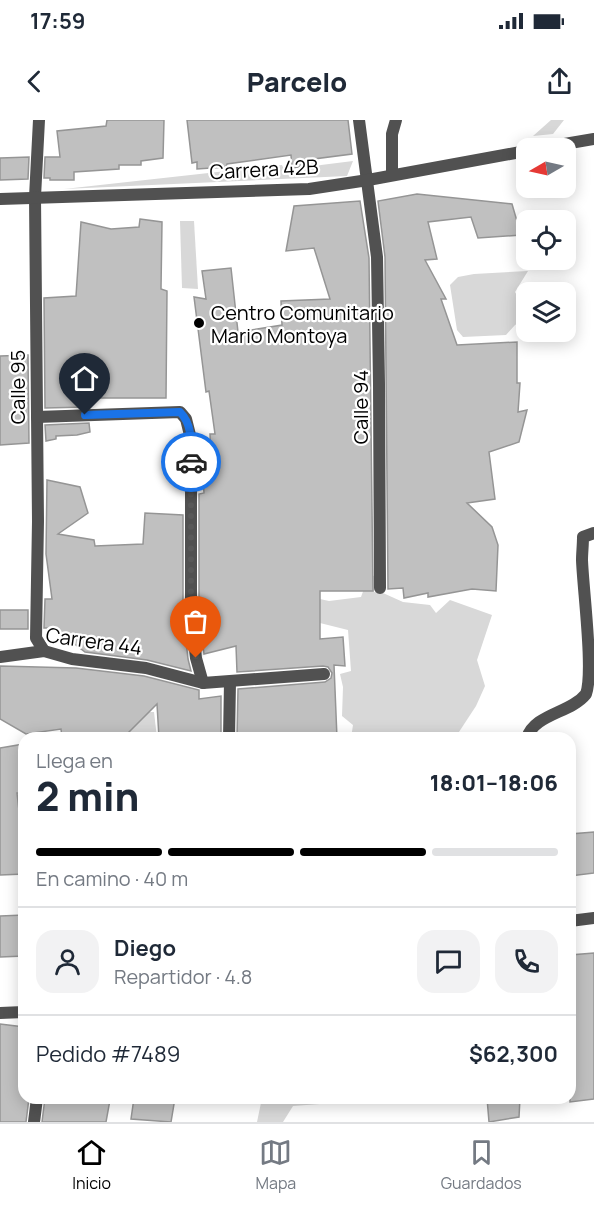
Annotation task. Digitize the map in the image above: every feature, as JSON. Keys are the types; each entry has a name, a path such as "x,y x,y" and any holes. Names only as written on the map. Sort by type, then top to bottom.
{"street":[{"name":"Calle 95","path":"39,120 35,197 38,521 36,638 44,651"},
{"name":"Calle 94","path":"359,120 377,257 380,384 380,588"},
{"path":"392,175 392,134 396,120"},
{"path":"576,142 594,139"},
{"name":"Carrera 42B","path":"0,199 309,189 516,153"},
{"path":"37,417 180,412 186,419 191,439 191,613 196,658 203,683"},
{"path":"529,732 543,720 575,703 587,693 591,674 591,631 582,560 589,535"},
{"name":"Carrera 44","path":"0,657 44,651 72,659 146,668 203,683 324,674"},
{"path":"229,732 230,682"},
{"path":"576,920 594,918"},
{"path":"0,1013 18,1012"},
{"path":"34,1122 36,1104"}],"shaded area":[{"path":"551,120 564,120 553,134 533,136"},
{"path":"353,161 347,176 64,189 282,165 286,174 321,165"},
{"path":"180,221 194,221 198,289 182,288"},
{"path":"528,271 521,282 516,282 516,324 506,335 463,337 457,330 450,285 458,277"},
{"path":"369,575 375,576 374,592 383,593 403,602 430,605 436,613 450,600 492,615 477,660 485,686 476,706 459,732 352,732 353,725 342,716 343,687 340,674 351,671 348,630 296,617 279,590 329,601 361,597"},
{"path":"127,712 154,712 156,732 125,732 123,725"},
{"path":"261,1104 320,1104 293,1106 283,1122 257,1122"}],"building":[{"path":"107,120 164,120 163,158 141,161 141,165 119,165 119,169 74,172 74,180 44,178 45,157 60,157 57,131 106,126"},
{"path":"187,120 348,120 352,154 314,159 315,164 292,168 291,155 227,164 226,167 197,169 197,162 192,163"},
{"path":"29,157 28,179 0,180 0,158"},
{"path":"417,194 512,204 516,218 516,235 478,238 471,217 428,222 437,259 425,260 446,299 441,299 457,345 517,342 517,383 520,383 518,412 527,410 519,442 489,452 495,499 467,503 492,527 498,545 496,591 472,589 428,597 428,593 404,598 403,588 388,589 385,257 378,201"},
{"path":"360,201 369,258 373,591 320,591 320,639 343,637 345,666 334,665 337,732 237,732 238,689 325,682 331,678 332,673 328,667 323,666 237,672 236,646 204,654 199,613 199,494 204,493 202,464 211,463 210,434 215,434 209,391 206,392 194,297 206,299 202,271 231,268 238,332 282,325 281,301 330,299 314,248 286,251 294,206"},
{"path":"140,219 162,222 161,289 167,291 166,398 85,398 86,407 45,408 44,298 76,296 81,222 111,229 139,227"},
{"path":"28,355 29,443 0,445 0,356"},
{"path":"89,423 90,432 56,436 56,439 46,441 45,425"},
{"path":"47,480 80,487 88,513 58,534 94,540 95,546 143,544 145,513 183,515 183,613 191,671 147,660 85,652 54,628 44,628 45,599 52,599 46,554"},
{"path":"0,610 28,610 28,629 0,629"},
{"path":"0,666 76,668 144,676 199,690 199,699 221,696 221,732 159,732 157,704 129,732 61,732 61,729 23,732 0,719"},
{"path":"18,745 18,874 0,875 0,748"},
{"path":"594,832 594,873 576,875 576,834"},
{"path":"18,915 18,956 0,957 0,916"},
{"path":"594,953 594,1099 576,1101 576,954"},
{"path":"0,1024 18,1026 18,1104 28,1104 26,1122 0,1122"},
{"path":"44,1104 109,1104 106,1122 42,1122"},
{"path":"133,1104 174,1104 171,1122 131,1119"},
{"path":"488,1104 520,1104 519,1117 489,1122"}],"way so far":[{"path":"191,462 191,613 196,658"}],"place":[{"name":"Centro Comunitario Mario Montoya","path":"199,323"}],"route":[{"path":"85,415 180,412 189,426 191,462"}]}
